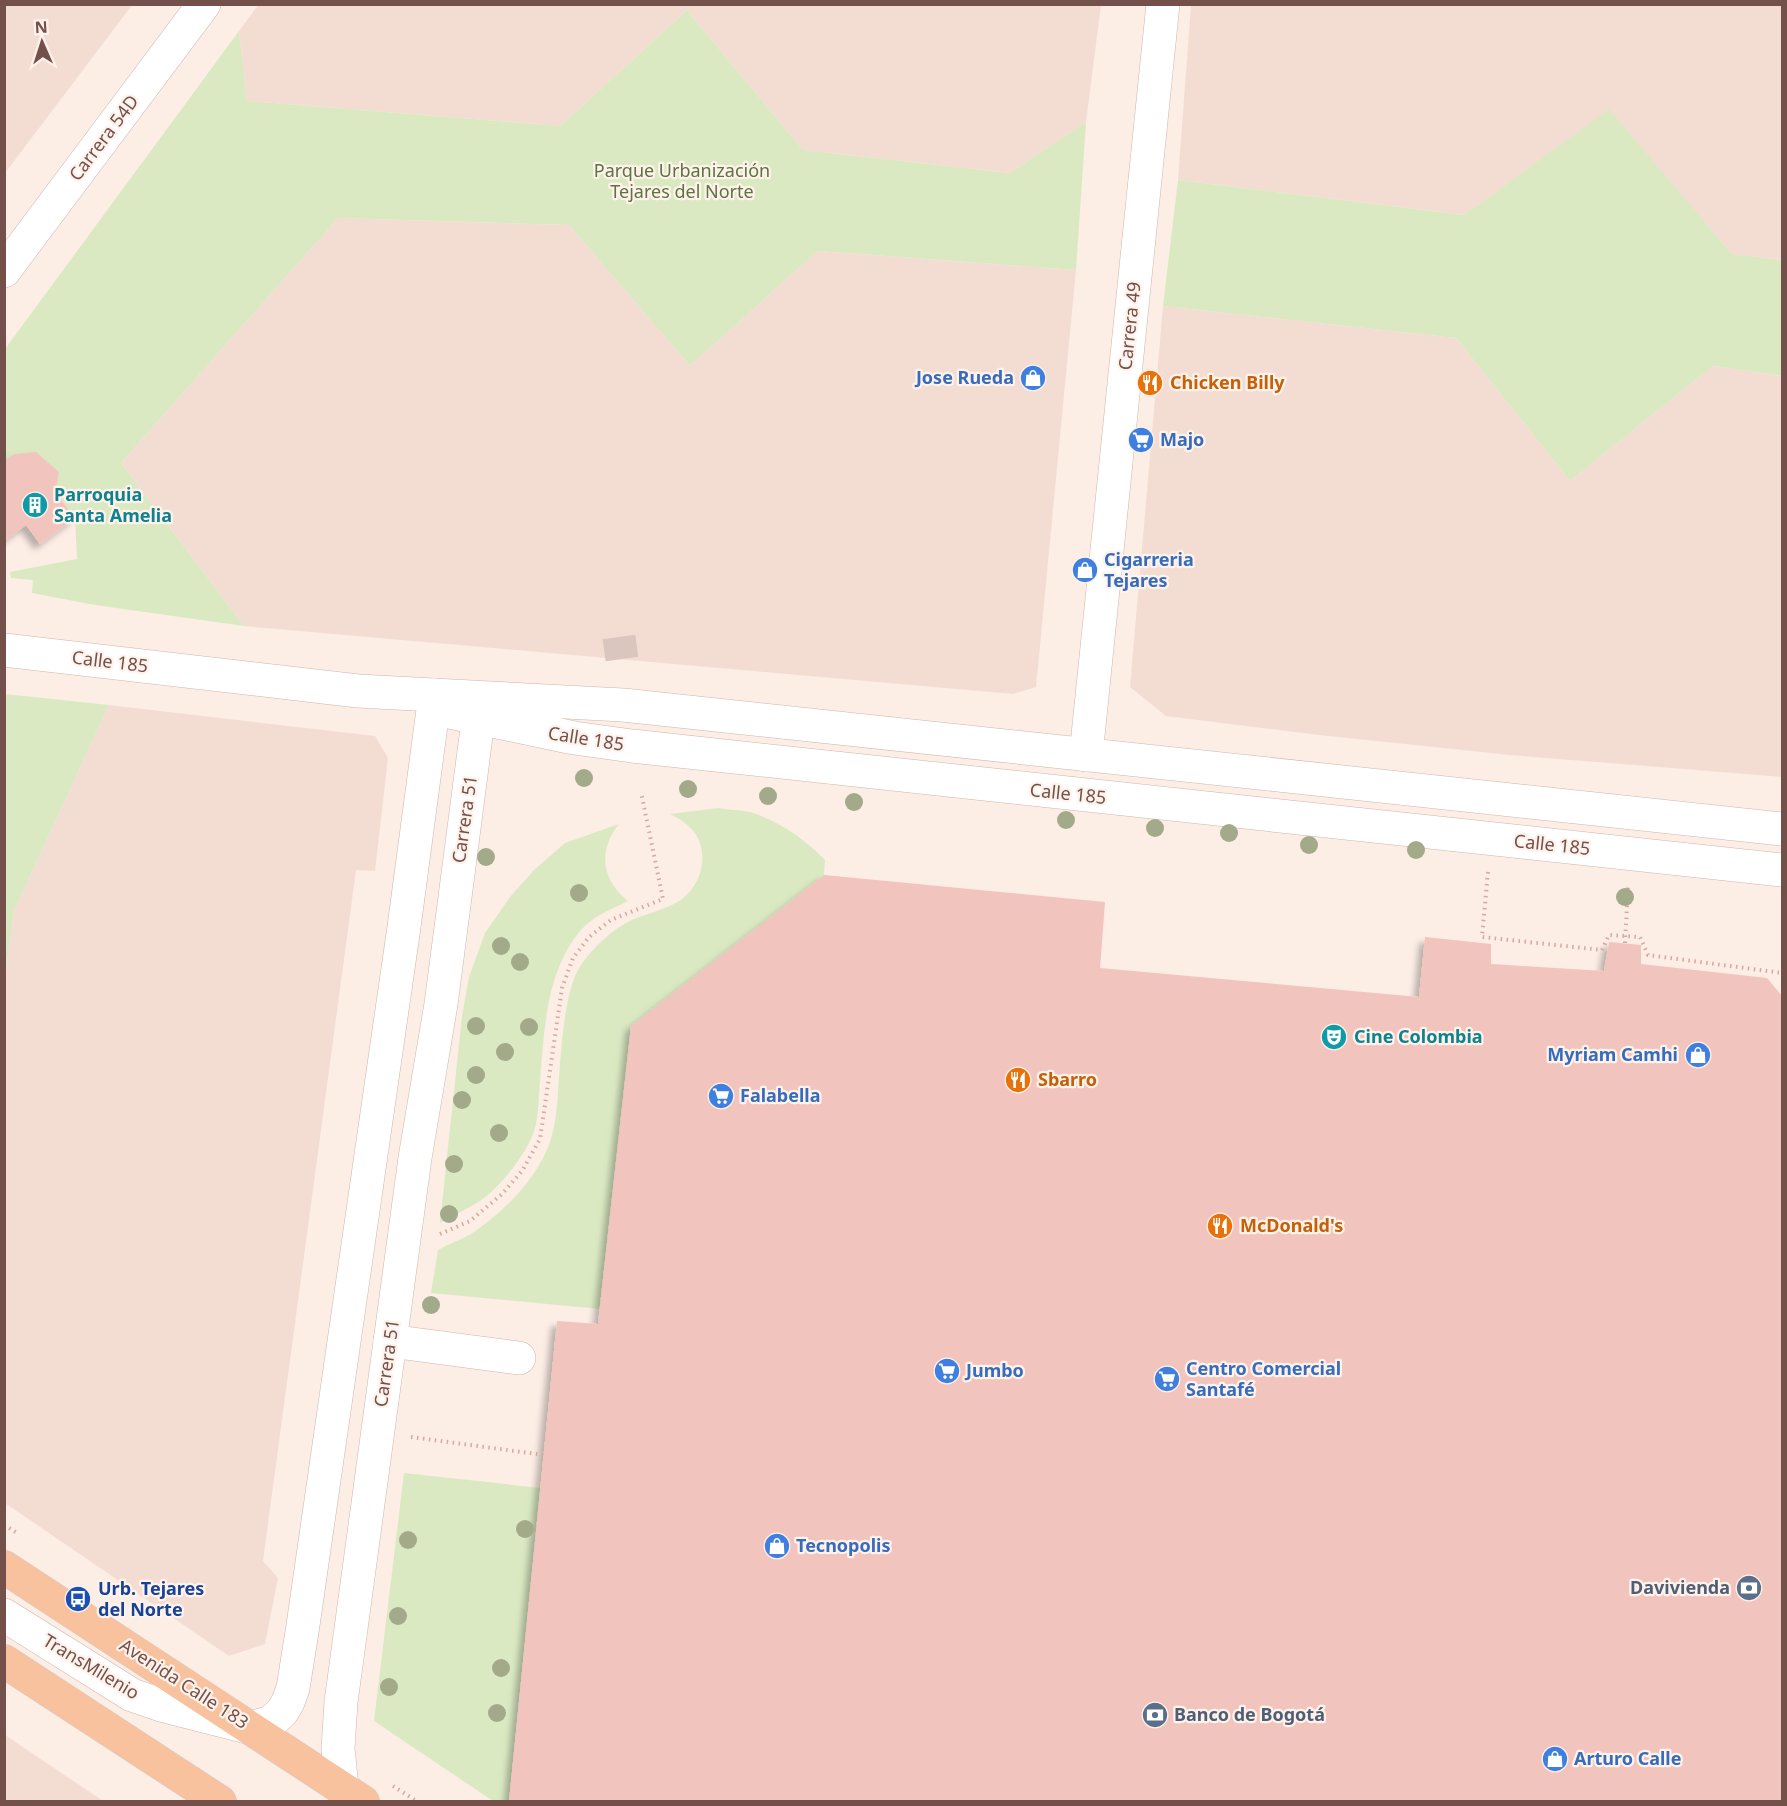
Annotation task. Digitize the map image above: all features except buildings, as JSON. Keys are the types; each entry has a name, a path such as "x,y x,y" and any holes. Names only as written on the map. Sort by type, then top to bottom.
{"main road":[{"name":"Avenida Calle 183","path":"4,1566 352,1794"},
{"path":"4,1661 220,1802"}],"street":[{"name":"Carrera 54D","path":"4,271 204,4"},
{"name":"Carrera 49","path":"1086,755 1163,4"},
{"name":"Calle 185","path":"4,650 434,702 479,709 574,738 643,748 1782,870"},
{"path":"251,1728 271,1722 282,1712 293,1688 404,927 434,702"},
{"name":"Calle 185","path":"479,709 623,705 1782,829"},
{"name":"Carrera 51","path":"352,1794 338,1749 341,1702 415,1158 441,1004 479,709"},
{"path":"404,927 422,927 437,931 449,940"},
{"path":"390,1341 519,1358"},
{"name":"TransMilenio","path":"4,1615 132,1695 161,1705 251,1728"}],"path":[{"path":"431,1238 470,1221 502,1194 522,1171 540,1139 562,988 573,958 589,937 611,920 663,899 641,792"},
{"path":"1488,868 1482,937 1602,950 1609,935 1640,937 1648,955 1782,973"},
{"path":"1624,943 1629,880"},
{"path":"406,1436 544,1455"}],"shaded area":[{"path":"259,4 1101,5 1086,122 1010,173 803,150 687,10 560,126 247,101 239,31"},
{"path":"4,5 132,5 5,173"},
{"path":"1191,5 1782,5 1782,260 1732,254 1609,110 1464,215 1178,180"},
{"path":"338,218 569,225 690,366 818,251 1076,270 1036,687 1013,694 244,626 121,463"},
{"path":"1163,306 1456,338 1570,481 1713,366 1782,376 1782,777 1510,755 1166,716 1130,687"},
{"path":"109,705 375,736 388,758 375,871 356,870 263,1561 278,1578 265,1644 229,1656 5,1503 5,978 14,911"},
{"path":"5,1735 103,1801 5,1801"}],"green space":[{"name":"Parque Urbanización Tejares del Norte","path":"687,10 803,150 1010,173 1086,122 1076,270 818,251 690,366 569,225 338,218 121,463 244,626 95,605 32,593 33,580 11,578 10,572 77,559 75,518 55,492 36,453 14,454 5,461 5,349 239,31 247,101 560,126"},
{"path":"1609,109 1732,254 1782,260 1782,376 1713,366 1570,481 1456,338 1163,306 1178,180 1464,215"},
{"path":"5,694 109,705 14,911 5,978"},
{"path":"718,808 750,812 771,820 791,832 825,860 824,875 600,1309 431,1293 438,1250 471,1234 495,1216 528,1182 544,1156 555,1121 568,1000 577,972 585,959 602,940 615,930 628,922 679,901 687,895 698,879 702,860 700,842 690,827 670,814"},
{"path":"619,824 608,844 606,864 612,884 628,901 603,913 586,925 569,946 560,964 549,1002 543,1042 537,1117 531,1138 512,1170 486,1197 440,1223 462,1016 469,977 485,933 510,897 534,870 565,843"},
{"path":"404,1473 541,1488 509,1801 493,1801 374,1721"}],"tunnel":[{"path":"619,637 622,659"}],"place":[{"name":"Jose Rueda","path":"1033,378"},
{"name":"Chicken Billy","path":"1150,383"},
{"name":"Majo","path":"1141,440"},
{"name":"Parroquia Santa Amelia","path":"35,505"},
{"name":"Cigarreria Tejares","path":"1085,570"},
{"name":"Cine Colombia","path":"1334,1037"},
{"name":"Myriam Camhi","path":"1698,1055"},
{"name":"Sbarro","path":"1018,1080"},
{"name":"Falabella","path":"721,1096"},
{"name":"McDonald's","path":"1220,1226"},
{"name":"Jumbo","path":"947,1371"},
{"name":"Centro Comercial Santafé","path":"1167,1379"},
{"name":"Tecnopolis","path":"777,1546"},
{"name":"Davivienda","path":"1749,1588"},
{"name":"Urb. Tejares del Norte","path":"78,1599"},
{"name":"Banco de Bogotá","path":"1155,1715"},
{"name":"Arturo Calle","path":"1555,1759"}]}
